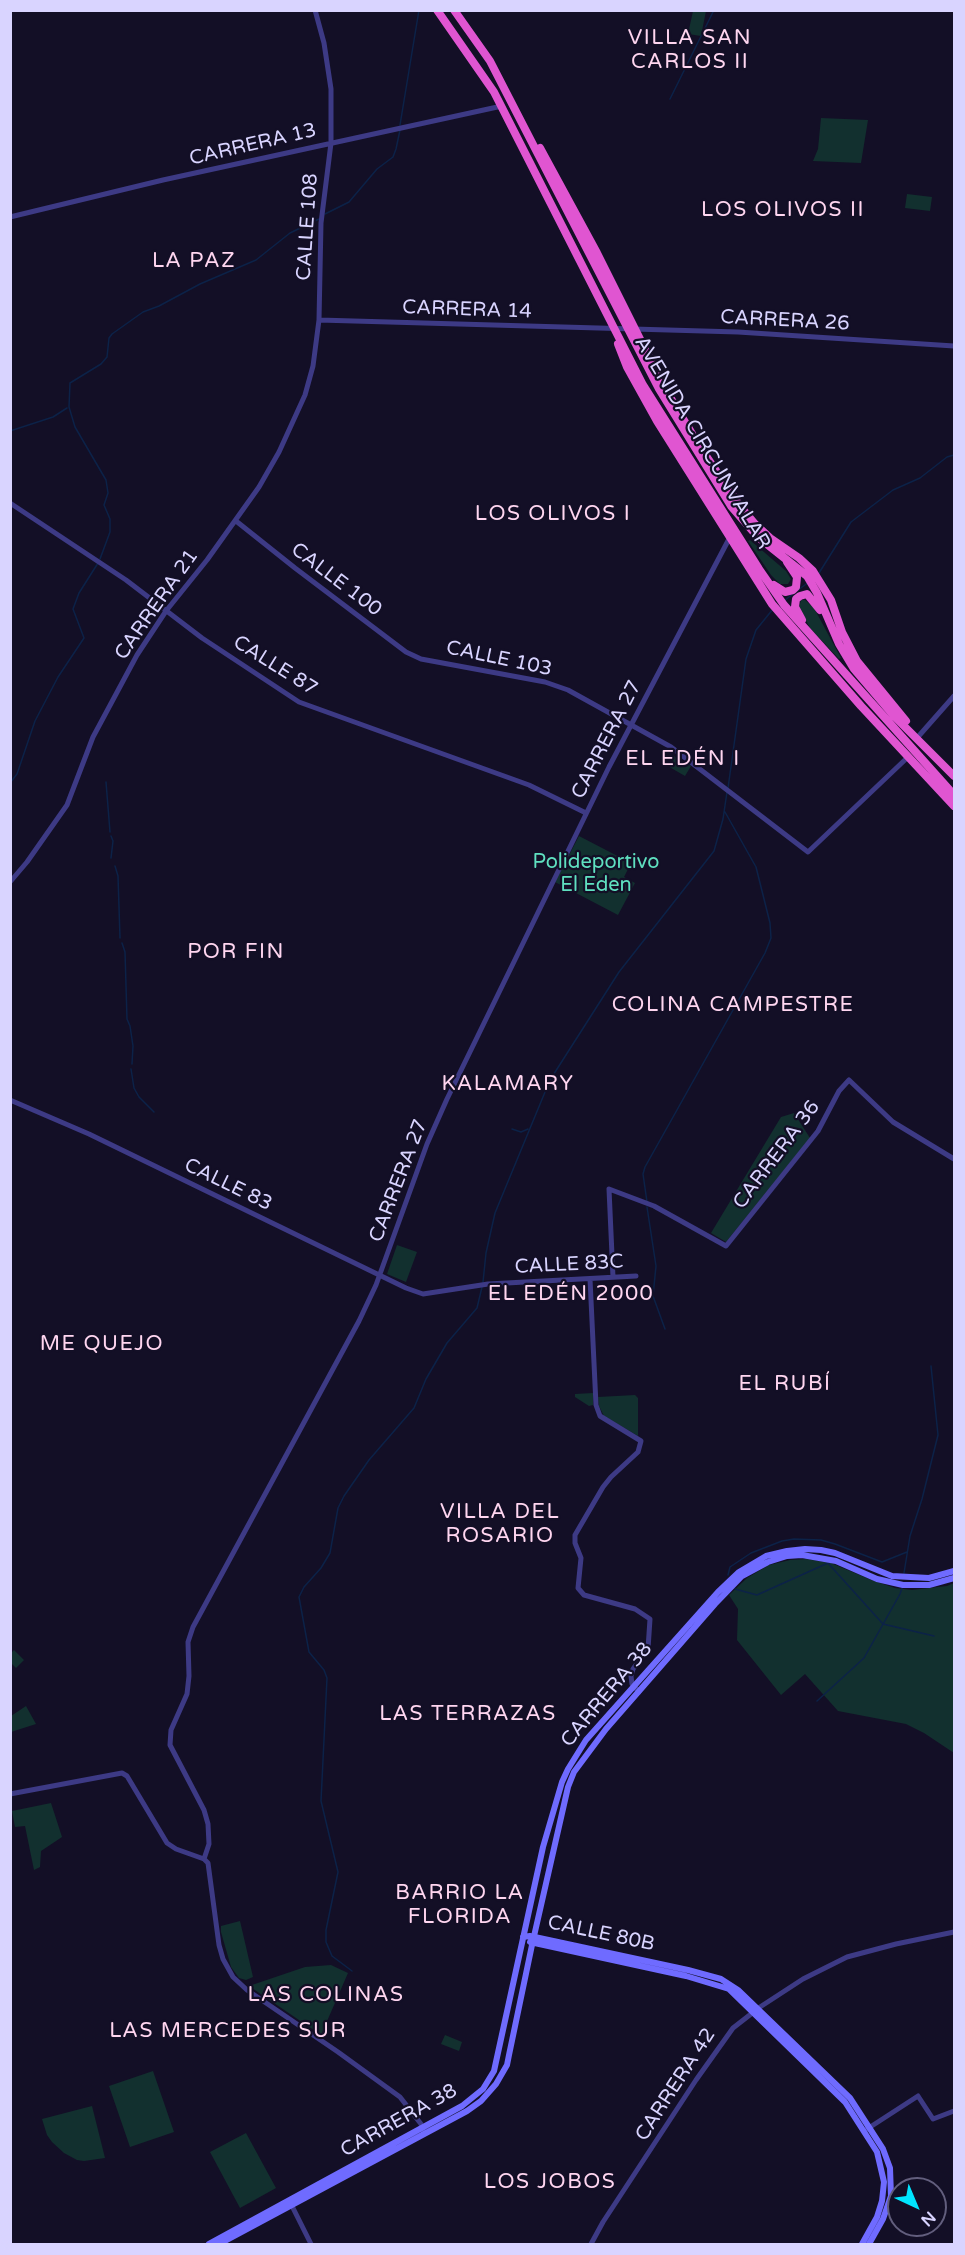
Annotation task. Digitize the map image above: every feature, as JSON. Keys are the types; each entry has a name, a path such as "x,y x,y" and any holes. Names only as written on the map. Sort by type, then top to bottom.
{"highway":[{"name":"AVENIDA CIRCUNVALAR","path":"437,10 465,48 502,106 664,420 764,576 778,604 814,639 954,795"},
{"name":"AVENIDA CIRCUNVALAR","path":"454,10 490,61 631,329 658,389 731,506 758,537 812,577 829,625 854,669 888,709 954,776"},
{"path":"614,327 620,352 639,390 730,536 778,604 908,757 954,806"},
{"path":"631,329 680,416 740,506 761,531 799,558 831,600 842,632 857,661 908,723 917,738"},
{"path":"764,576 780,591 793,590 797,577 785,558"},
{"path":"814,639 795,607 796,599 804,594 811,597 829,625"}],"main road":[{"name":"CARRERA 38","path":"219,2244 292,2206 423,2131 468,2103 489,2080 496,2060 541,1859 562,1782 574,1756 633,1686 726,1583 739,1572 766,1556 787,1551 821,1550 857,1561 892,1576 929,1578 940,1577 954,1571"},
{"name":"CARRERA 38","path":"209,2244 423,2131 472,2108 490,2093 502,2075 511,2046 568,1787 574,1772 590,1748 742,1576 768,1562 787,1556 820,1557 836,1561 878,1579 903,1585 930,1585 954,1578"},
{"name":"CALLE 80B","path":"523,1937 723,1986 734,1994 845,2102 887,2158 891,2178 891,2196 883,2219 869,2244"},
{"name":"CALLE 80B","path":"533,1940 688,1970 721,1979 732,1985 758,2009 839,2085 850,2098 867,2129 880,2161 884,2182 877,2217 862,2244"}],"street":[{"name":"CALLE 108","path":"311,376 319,320 322,208 331,143 331,89 324,43 315,10"},
{"name":"CARRERA 13","path":"10,217 502,106"},
{"name":"CARRERA 14","path":"319,320 572,328 614,327"},
{"name":"CARRERA 26","path":"614,327 738,332 954,346"},
{"name":"CARRERA 21","path":"10,882 67,805 97,729 137,655 166,611 236,521 279,452 311,376"},
{"name":"CALLE 87","path":"10,503 104,566 202,638 299,702 530,785 586,813"},
{"name":"CALLE 100","path":"236,521 406,652 421,659"},
{"name":"CARRERA 27","path":"204,1859 209,1844 208,1824 204,1810 170,1745 171,1730 187,1694 188,1642 193,1627 341,1356 380,1274 427,1144 444,1105 586,813 730,536"},
{"name":"CALLE 103","path":"421,659 545,682 577,695 671,747 808,852 908,757"},
{"path":"917,738 954,696"},
{"name":"CARRERA 36","path":"613,1277 609,1189 651,1205 726,1246 813,1138 823,1124 839,1091 849,1080 892,1122 954,1159"},
{"name":"CALLE 83","path":"10,1100 89,1134 413,1291 432,1294"},
{"name":"CALLE 83C","path":"432,1294 476,1285 636,1276"},
{"path":"590,1279 595,1402 600,1416 641,1441 638,1452 610,1477 594,1500 574,1539 580,1558 578,1583 579,1591 584,1595 635,1609 650,1619 648,1649 632,1672 633,1686 639,1692"},
{"path":"10,1794 122,1773 129,1778 167,1843 176,1849 204,1859 208,1863 219,1945 233,1977 248,1990 400,2097 423,2131"},
{"name":"CARRERA 42","path":"591,2244 724,2037 751,2013 803,1979 847,1958 896,1944 954,1932"},
{"path":"867,2129 918,2096 933,2119 954,2111"},
{"path":"292,2206 310,2244"}],"green space":[{"path":"693,11 706,11 701,36 688,34"},
{"path":"821,118 868,120 861,163 813,161 818,149"},
{"path":"907,194 932,197 930,211 905,208"},
{"path":"750,540 786,571 791,579 788,584 780,584 771,575 748,541"},
{"path":"801,600 805,600 814,608 841,658 839,659 810,628 799,608"},
{"path":"672,755 691,766 685,776 666,765"},
{"name":"Polideportivo El Eden","path":"579,836 631,863 624,877 635,883 618,915 555,882"},
{"path":"794,1113 810,1138 726,1242 711,1233 781,1117"},
{"path":"397,1245 417,1252 406,1282 387,1274"},
{"path":"593,1393 593,1405 589,1406 575,1397 575,1394"},
{"path":"635,1395 638,1398 638,1436 604,1416 598,1397"},
{"path":"806,1559 831,1563 895,1588 912,1590 947,1586 954,1583 954,1753 906,1724 838,1711 805,1674 781,1695 737,1640 738,1609 729,1595 747,1578 769,1565"},
{"path":"14,1650 24,1660 16,1668 11,1663 11,1653"},
{"path":"26,1706 36,1724 11,1732 11,1716"},
{"path":"51,1803 62,1837 41,1851 40,1867 34,1870 25,1826 15,1827 12,1811"},
{"path":"240,1921 253,1977 246,1980 239,1978 231,1967 221,1932 221,1926"},
{"path":"331,1965 348,1973 321,2035 249,1986 305,1967"},
{"path":"445,2035 462,2042 459,2051 441,2044"},
{"path":"153,2071 174,2132 130,2147 109,2086"},
{"path":"92,2106 105,2158 77,2160 64,2153 52,2142 42,2119"},
{"path":"246,2133 276,2188 240,2208 210,2152"}],"waterway":[{"path":"400,125 419,10"},
{"path":"670,99 714,10"},
{"path":"325,214 349,202 377,169 393,157 400,130"},
{"path":"100,559 110,532 110,519 104,505 108,493 106,480 75,427 69,407 70,383 101,364 107,357 109,338 112,334 143,312 256,260 290,233 319,219"},
{"path":"10,431 53,417 67,408"},
{"path":"819,573 851,522 893,490 920,478 947,457 954,455"},
{"path":"10,783 17,774 35,721 58,677 84,638 73,609 79,593 98,563"},
{"path":"798,590 809,582"},
{"path":"784,601 794,593"},
{"path":"728,788 746,659 756,630 773,609"},
{"path":"106,782 110,832"},
{"path":"483,1282 486,1253 495,1213 550,1080 619,972 714,851 723,819 727,792"},
{"path":"647,1202 643,1174 645,1167 765,953 771,938 770,923 756,867 725,812"},
{"path":"111,836 113,841 111,858"},
{"path":"115,866 118,876 120,938"},
{"path":"122,943 125,952 127,1019 133,1046 132,1064"},
{"path":"131,1069 134,1088 139,1097 154,1112"},
{"path":"512,1129 521,1132 528,1129"},
{"path":"647,1207 656,1266 653,1296 665,1329"},
{"path":"352,1971 332,1956 326,1942 326,1930 338,1872 321,1801 327,1678 324,1670 309,1652 299,1597 330,1553 338,1508 344,1496 369,1460 414,1408 426,1379 447,1343 477,1308 482,1287"},
{"path":"904,1573 910,1536 938,1435 931,1366"},
{"path":"728,1575 730,1567 751,1553 782,1541 794,1539 821,1540 882,1562 907,1552"},
{"path":"827,1562 883,1624 934,1636"},
{"path":"735,1589 757,1595 828,1563"},
{"path":"817,1701 864,1658 902,1588"}],"district":[{"name":"VILLA SAN CARLOS II","path":"690,50"},
{"name":"LOS OLIVOS II","path":"783,210"},
{"name":"LA PAZ","path":"194,261"},
{"name":"LOS OLIVOS I","path":"553,514"},
{"name":"EL EDÉN I","path":"683,759"},
{"name":"POR FIN","path":"236,952"},
{"name":"COLINA CAMPESTRE","path":"733,1005"},
{"name":"KALAMARY","path":"508,1084"},
{"name":"EL EDÉN 2000","path":"571,1294"},
{"name":"ME QUEJO","path":"102,1344"},
{"name":"EL RUBÍ","path":"785,1384"},
{"name":"VILLA DEL ROSARIO","path":"500,1524"},
{"name":"LAS TERRAZAS","path":"468,1714"},
{"name":"BARRIO LA FLORIDA","path":"460,1905"},
{"name":"LAS COLINAS","path":"326,1995"},
{"name":"LAS MERCEDES SUR","path":"228,2031"},
{"name":"LOS JOBOS","path":"550,2182"}]}
